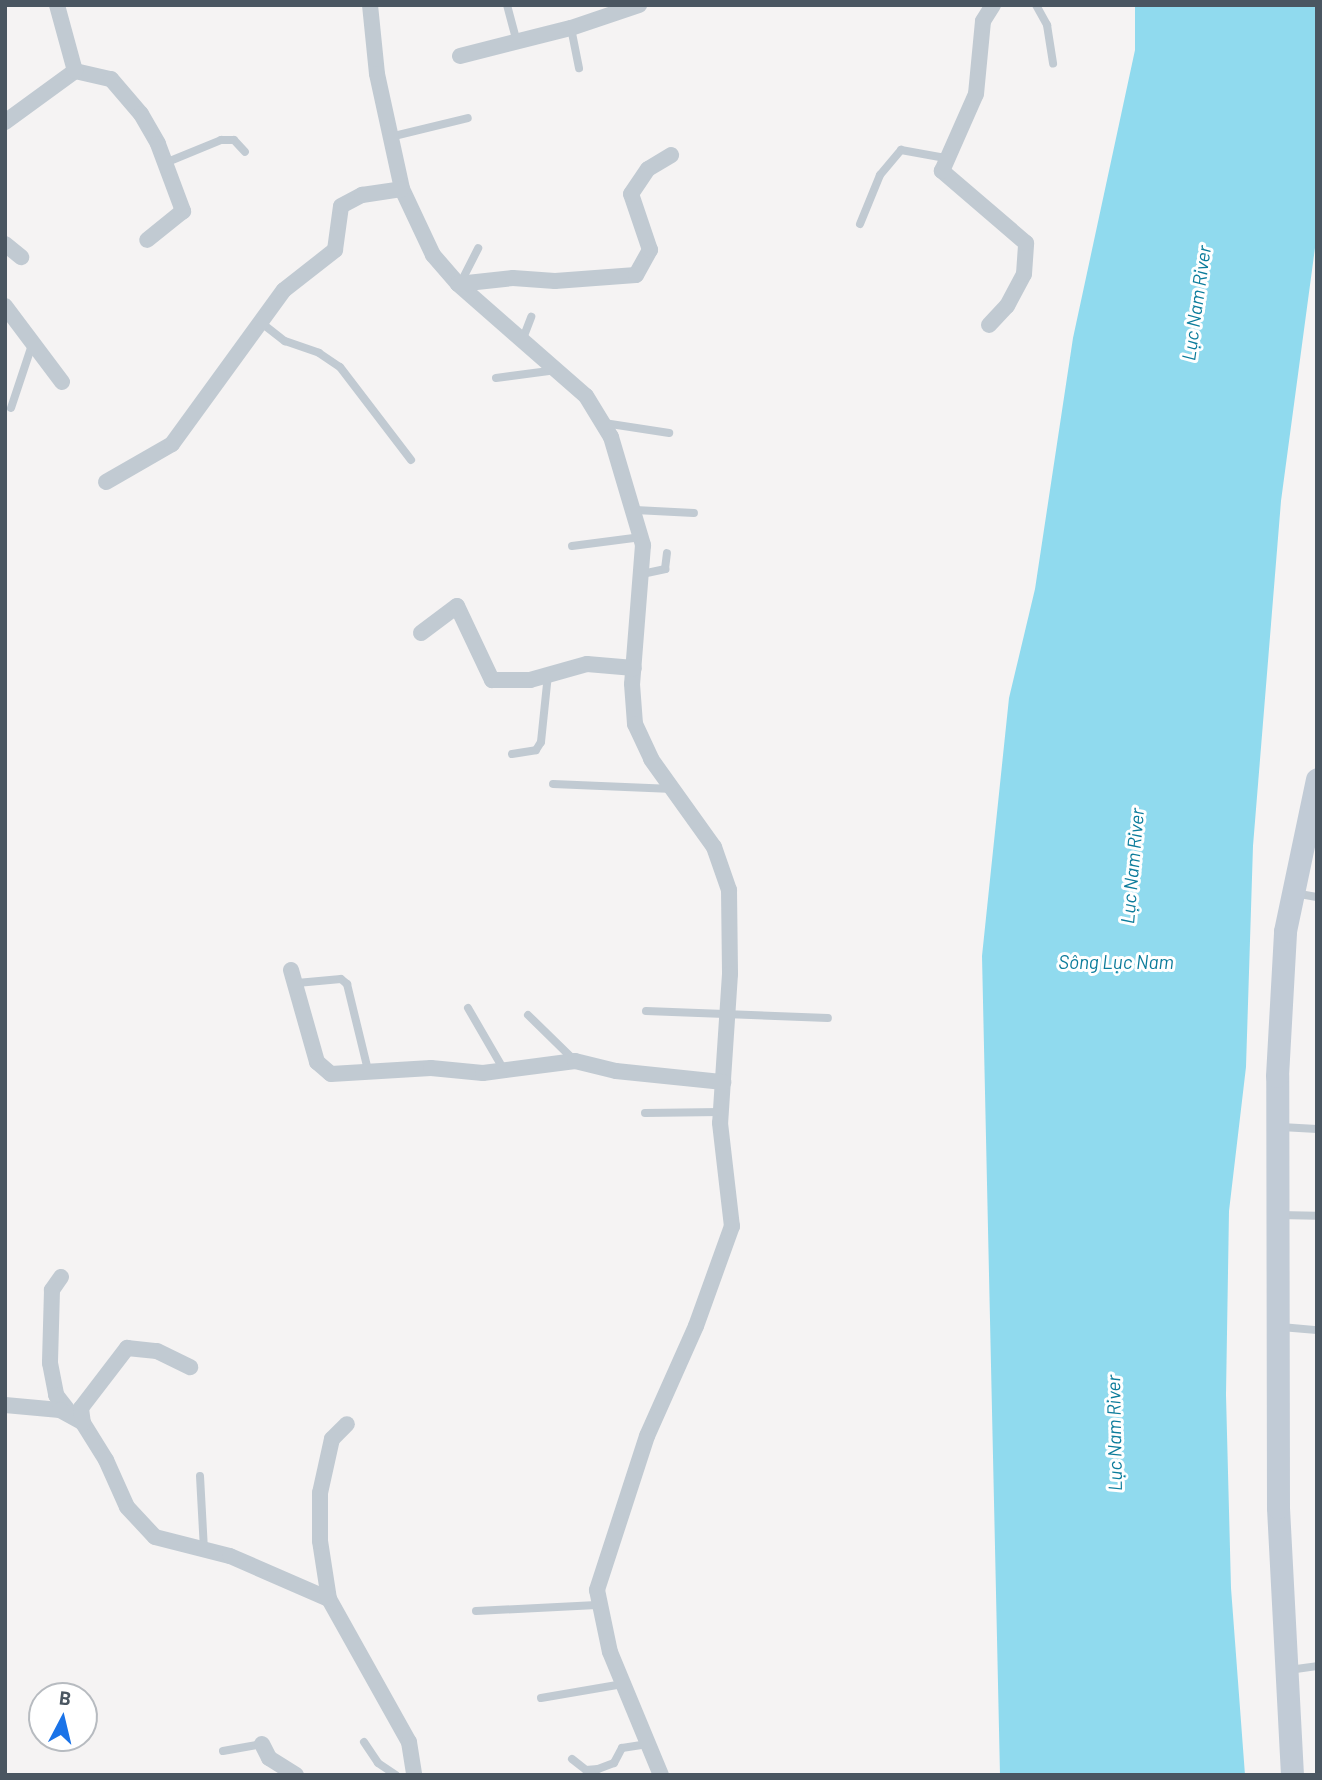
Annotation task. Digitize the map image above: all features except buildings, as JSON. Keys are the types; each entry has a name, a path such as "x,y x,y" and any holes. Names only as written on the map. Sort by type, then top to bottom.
{"street":[{"path":"57,5 75,72"},
{"path":"370,5 390,137 402,189 433,255 522,341 596,407 604,423 635,510 641,537 642,574 634,668 635,724 651,759 676,789 714,847 729,890 727,1015 720,1112 732,1226 626,1496 598,1578 597,1605 623,1684 661,1775"},
{"path":"460,56 571,28 639,5"},
{"path":"989,325 1007,306 1024,274 1026,243 1016,230 946,177 945,158 976,94 983,22 993,5"},
{"path":"5,122 75,72 111,79 141,114 165,163 183,211 147,240"},
{"path":"460,283 636,275 650,250 631,194 648,169 671,155"},
{"path":"106,482 172,444 284,290 335,250 341,206 362,194 402,189"},
{"path":"5,244 21,257"},
{"path":"5,306 62,382"},
{"path":"421,633 457,606 492,680 530,680 587,664 634,668"},
{"path":"1292,1775 1283,1671 1278,1327 1280,977 1291,892 1317,779"},
{"path":"294,976 321,1069 331,1074 369,1074 431,1068 483,1073 575,1061 616,1071 723,1082"},
{"path":"61,1277 52,1290 51,1372 56,1395 78,1420 139,1524 167,1542 204,1549 265,1569 329,1599"},
{"path":"78,1420 81,1408 127,1348 157,1351 190,1367"},
{"path":"5,1405 47,1407 78,1420"},
{"path":"347,1424 332,1439 320,1493 320,1541 329,1599 409,1742 414,1775"},
{"path":"262,1744 269,1758 296,1775"}],"lane":[{"path":"507,5 517,42"},
{"path":"1036,5 1047,24 1052,64"},
{"path":"571,28 579,68"},
{"path":"390,137 468,118"},
{"path":"165,163 221,140 234,140 245,152"},
{"path":"860,224 880,175 901,150 945,158"},
{"path":"460,283 478,248"},
{"path":"522,341 531,317"},
{"path":"259,321 285,341 318,353 340,367 411,460"},
{"path":"11,408 32,345"},
{"path":"496,378 557,370"},
{"path":"604,423 669,433"},
{"path":"635,510 694,513"},
{"path":"572,546 641,537"},
{"path":"642,574 665,569 667,553"},
{"path":"512,754 536,750 541,742 548,673"},
{"path":"553,784 676,789"},
{"path":"1291,892 1317,897"},
{"path":"294,976 341,979 347,984 369,1074"},
{"path":"468,1008 504,1070"},
{"path":"646,1011 828,1018"},
{"path":"528,1015 575,1061"},
{"path":"645,1113 720,1112"},
{"path":"1278,1127 1317,1129"},
{"path":"1278,1215 1317,1216"},
{"path":"1278,1327 1317,1330"},
{"path":"200,1476 204,1549"},
{"path":"476,1611 597,1605"},
{"path":"1283,1671 1317,1666"},
{"path":"541,1698 623,1684"},
{"path":"364,1742 378,1763 397,1775"},
{"path":"223,1751 262,1744"},
{"path":"572,1759 586,1770 598,1769 614,1763 622,1748 649,1744"}],"water":[{"name":"Sông Lục Nam","path":"1135,5 1317,5 1317,233 1281,501 1253,846 1246,1067 1229,1211 1226,1395 1231,1588 1245,1775 1000,1775 982,956 1009,698 1035,589 1073,338 1135,50"}],"water label":[{"name":"Lục Nam River","path":"1196,303"},
{"name":"Lục Nam River","path":"1132,866"},
{"name":"Lục Nam River","path":"1114,1433"}]}
